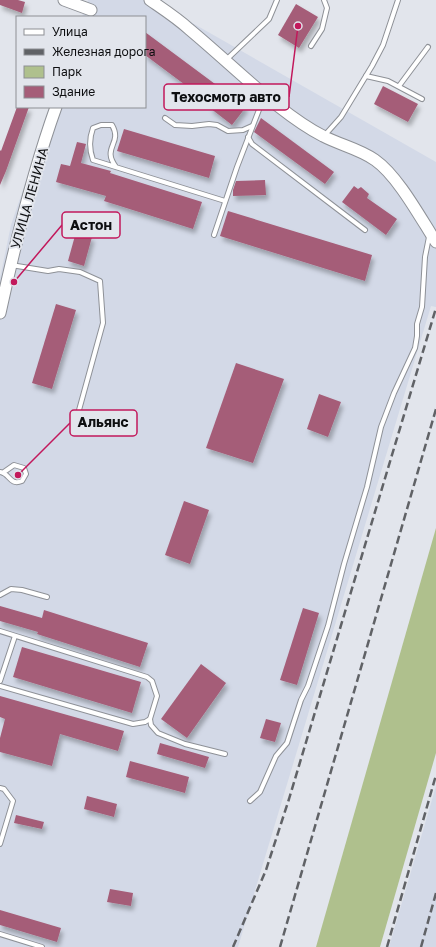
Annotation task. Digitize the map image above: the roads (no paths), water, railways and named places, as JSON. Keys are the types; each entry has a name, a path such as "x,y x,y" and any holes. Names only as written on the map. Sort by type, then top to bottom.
{"main road":[{"path":"64,0 91,9"},
{"path":"150,0 188,28 260,91 296,120 323,136 376,160 389,172 420,215 433,238"},
{"name":"УЛИЦА ЛЕНИНА","path":"0,313 19,228 49,125 56,108"}],"lane":[{"path":"225,60 269,19 277,0"},
{"path":"311,46 322,29 328,8 324,0"},
{"path":"323,136 341,117 366,76 383,45 398,0"},
{"path":"399,86 428,47"},
{"path":"366,76 388,81 422,99"},
{"path":"214,235 248,136 262,102 260,91"},
{"path":"165,118 175,125 217,125 228,131 243,130 252,126"},
{"path":"116,167 111,161 109,155 115,138 115,130 112,125 101,125 93,128 90,137 93,160 225,201"},
{"path":"248,136 252,144 365,230"},
{"path":"250,800 260,792 276,756 287,743 328,626 344,564 367,487 381,428 394,393 415,348 417,324 422,307 425,257 433,238"},
{"path":"11,265 48,271 59,269 80,272 100,281 103,323 76,421"},
{"path":"14,465 24,468 26,474 22,481 18,482 12,481 2,472 14,465"},
{"path":"0,595 11,589 22,590 47,597"},
{"path":"0,631 147,677 152,681 157,696 150,719 151,725 158,733 169,738 225,754"},
{"path":"0,681 15,636"},
{"path":"0,686 133,724 145,722 150,719"},
{"path":"0,788 4,789 13,801 0,844"},
{"path":"0,934 42,947"}],"railway":[{"path":"233,947 266,870 289,799 436,308"},
{"path":"280,947 436,409"},
{"path":"387,947 436,775"},
{"path":"421,947 436,893"}],"place":[{"name":"Техосмотр авто","path":"298,26"},
{"name":"Астон","path":"14,282"},
{"name":"Альянс","path":"18,475"}]}
